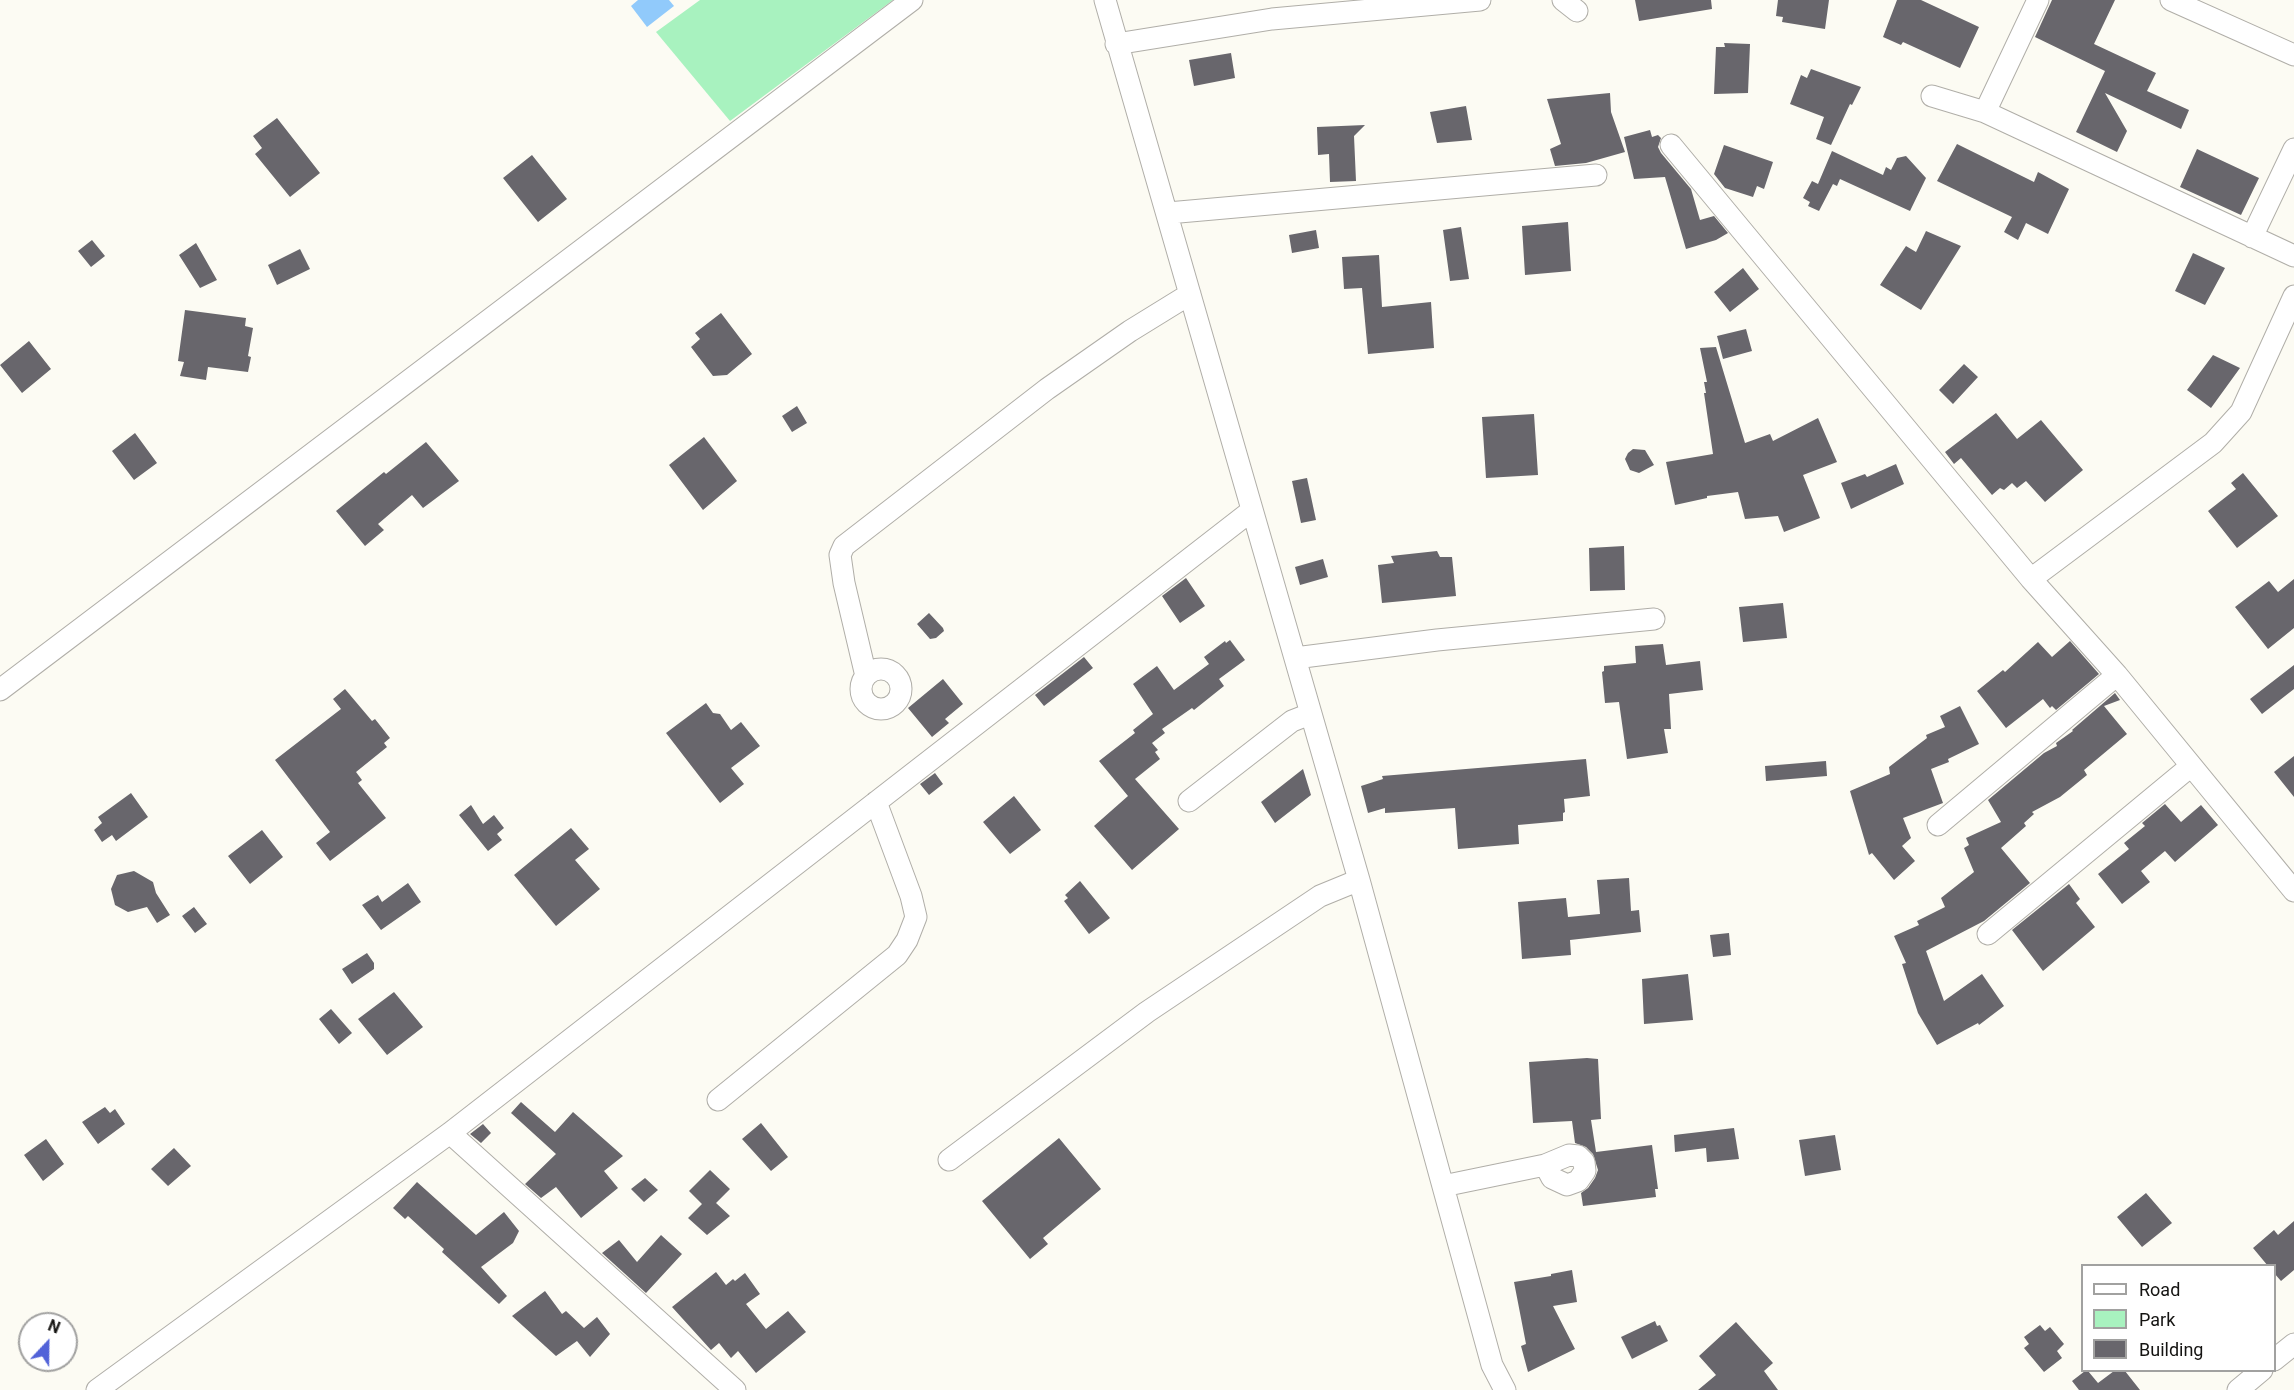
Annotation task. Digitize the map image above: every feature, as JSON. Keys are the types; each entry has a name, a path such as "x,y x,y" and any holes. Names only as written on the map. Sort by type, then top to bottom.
{"street":[{"path":"0,690 912,0"},
{"path":"1105,0 1359,880 1492,1365 1505,1390"},
{"path":"1116,44 1272,20 1480,0"},
{"path":"1985,112 2038,0"},
{"path":"2171,0 2294,55"},
{"path":"1932,96 1985,112 2294,255"},
{"path":"1671,145 2031,579 2117,675 2294,891"},
{"path":"2253,237 2294,149"},
{"path":"1168,213 1596,175"},
{"path":"866,676 844,584 840,555 844,546 1047,389 1130,331 1190,294"},
{"path":"2031,579 2213,442 2241,412 2294,296"},
{"path":"97,1390 450,1133 1251,511"},
{"path":"1295,658 1437,640 1654,619"},
{"path":"1938,825 2117,675"},
{"path":"1189,801 1292,721 1310,714"},
{"path":"1988,934 2191,766"},
{"path":"718,1100 897,955 907,940 916,917 911,896 876,802"},
{"path":"949,1160 1147,1012 1320,896 1359,880"},
{"path":"450,1133 735,1390"},
{"path":"1443,1186 1545,1164"},
{"path":"2276,1358 2294,1344"},
{"path":"2238,1390 2261,1372"}],"green space":[{"path":"700,0 893,0 730,121 656,32"}],"water":[{"path":"638,0 669,0 674,6 647,27 631,6"}],"building":[{"path":"1635,0 1711,0 1712,9 1639,21"},
{"path":"1778,0 1829,0 1825,29 1782,22 1783,17 1776,16"},
{"path":"1897,0 1921,0 1979,27 1960,68 1903,42 1901,45 1883,37"},
{"path":"2052,0 2115,0 2094,44 2156,73 2147,91 2189,110 2181,129 2105,93 2127,131 2117,152 2076,132 2105,71 2035,37"},
{"path":"1724,43 1750,44 1748,93 1714,94 1716,47 1725,47"},
{"path":"1231,53 1235,78 1194,86 1189,60"},
{"path":"1811,69 1861,87 1852,105 1850,104 1831,145 1816,139 1824,117 1790,104 1801,75 1807,78"},
{"path":"1610,93 1611,112 1625,152 1586,163 1555,166 1550,149 1561,144 1547,99"},
{"path":"1466,106 1472,140 1437,143 1430,112"},
{"path":"277,118 320,173 290,197 255,154 262,148 253,136"},
{"path":"1365,125 1354,136 1356,181 1330,182 1329,154 1318,155 1317,127"},
{"path":"1650,130 1652,137 1658,135 1661,138 1658,147 1661,153 1691,189 1700,220 1714,216 1728,233 1716,240 1686,249 1665,177 1634,179 1624,137"},
{"path":"1957,144 2034,182 2038,172 2069,189 2048,234 2026,223 2018,240 2004,232 2012,217 1937,181"},
{"path":"1724,145 1773,162 1764,189 1757,186 1753,197 1725,188 1714,174"},
{"path":"2197,149 2259,178 2241,215 2180,187"},
{"path":"1832,151 1883,175 1886,167 1891,170 1897,158 1906,156 1926,178 1910,211 1840,179 1837,186 1833,184 1819,211 1808,206 1810,202 1803,198 1812,181 1818,184"},
{"path":"532,155 567,199 538,222 503,178"},
{"path":"1568,222 1571,271 1525,275 1522,226"},
{"path":"1461,227 1469,279 1450,281 1443,230"},
{"path":"1316,230 1319,248 1292,253 1289,235"},
{"path":"1926,231 1961,246 1921,310 1880,285 1906,246 1916,252"},
{"path":"92,240 105,256 91,267 78,251"},
{"path":"196,243 217,280 200,288 179,255"},
{"path":"300,249 310,269 277,285 268,265"},
{"path":"2193,253 2225,268 2205,305 2175,291"},
{"path":"1379,255 1382,307 1431,302 1434,348 1368,354 1362,288 1344,289 1342,257"},
{"path":"1743,268 1759,289 1730,312 1714,292"},
{"path":"185,310 246,318 245,326 253,328 248,356 251,357 248,372 208,367 206,380 180,376 184,362 178,361"},
{"path":"721,313 752,354 727,375 713,376 691,347 700,339 695,333"},
{"path":"1746,329 1752,351 1723,359 1717,336"},
{"path":"29,341 51,369 22,393 0,365"},
{"path":"1716,347 1745,443 1770,434 1773,441 1818,418 1837,462 1803,475 1820,518 1784,532 1778,516 1745,519 1738,492 1707,496 1707,498 1675,505 1666,462 1713,454 1704,393 1706,393 1704,382 1707,382 1700,348"},
{"path":"2213,355 2240,368 2211,408 2187,390"},
{"path":"1964,364 1978,377 1953,404 1939,390"},
{"path":"797,406 807,423 792,432 782,416"},
{"path":"1996,413 2017,439 2041,420 2083,470 2045,502 2026,481 2017,488 2012,483 2004,490 2000,488 1992,495 1961,458 1954,464 1945,452"},
{"path":"1534,414 1538,475 1486,478 1482,417"},
{"path":"135,433 157,463 134,480 112,451"},
{"path":"704,437 737,481 703,510 669,465"},
{"path":"426,442 459,481 423,508 412,495 378,524 384,530 365,546 336,511"},
{"path":"1633,449 1645,450 1654,465 1639,473 1630,470 1625,459"},
{"path":"1896,464 1904,484 1851,509 1841,483 1865,474 1867,477"},
{"path":"2243,473 2278,516 2237,548 2208,511 2236,489 2231,483"},
{"path":"1307,478 1316,520 1301,523 1292,481"},
{"path":"1624,546 1625,590 1590,591 1589,548"},
{"path":"1437,551 1440,557 1452,557 1456,596 1382,603 1378,565 1394,563 1391,556"},
{"path":"1323,559 1328,577 1300,585 1295,567"},
{"path":"1186,578 1205,606 1180,623 1162,596"},
{"path":"2294,579 2294,628 2268,649 2235,607 2269,581 2278,592"},
{"path":"1783,603 1787,638 1743,642 1739,607"},
{"path":"929,613 944,631 936,638 930,639 917,624"},
{"path":"1230,640 1245,660 1219,679 1224,686 1194,710 1192,708 1162,729 1165,733 1152,743 1158,750 1155,752 1160,759 1135,779 1179,829 1132,870 1094,826 1128,796 1099,761 1135,733 1133,730 1153,714 1133,684 1157,666 1174,690 1209,664 1204,657 1225,641 1226,643"},
{"path":"2070,641 2099,674 2056,710 2052,706 2050,708 2043,699 2006,728 1977,691 2003,670 2005,672 2038,642 2052,657"},
{"path":"1663,644 1666,665 1700,661 1703,690 1669,694 1671,729 1664,729 1668,753 1627,759 1619,702 1605,703 1602,672 1604,666 1636,663 1635,646"},
{"path":"1084,657 1093,668 1044,706 1035,695"},
{"path":"2294,665 2294,689 2262,714 2250,699"},
{"path":"943,679 963,704 945,719 949,723 932,737 908,708"},
{"path":"345,689 372,721 375,719 390,738 384,743 387,747 356,772 362,780 358,783 386,818 330,861 316,843 330,832 275,760 341,709 333,699"},
{"path":"2115,693 2120,700 2104,706 2127,734 2084,770 2087,775 2060,797 2032,812 2034,814 2024,823 2026,826 2001,848 2030,883 1984,921 1926,951 1944,1001 1982,974 2004,1006 1979,1025 1978,1023 1937,1045 1918,1013 1902,964 1906,963 1894,936 1919,925 1917,921 1945,907 1941,898 1974,872 1964,848 1969,845 1966,838 2001,822 1988,800 2044,753 2057,746 2056,743 2073,731"},
{"path":"706,703 713,713 720,714 731,730 741,722 760,746 731,768 744,784 720,803 666,733"},
{"path":"1960,706 1979,744 1948,759 1949,762 1931,769 1943,803 1903,818 1911,838 1902,846 1915,861 1894,880 1872,853 1869,855 1850,791 1890,774 1889,767 1927,738 1926,735 1945,727 1940,716"},
{"path":"2294,756 2294,797 2274,772"},
{"path":"1586,759 1590,796 1564,799 1563,821 1518,825 1519,844 1458,849 1455,808 1385,813 1385,808 1368,813 1361,786 1383,779 1382,776"},
{"path":"1826,761 1827,776 1766,781 1765,766"},
{"path":"1303,769 1311,795 1275,823 1261,802"},
{"path":"935,773 943,784 929,795 920,784"},
{"path":"131,793 148,817 116,841 112,835 102,842 94,830 102,823 98,817"},
{"path":"1014,796 1041,830 1010,854 983,822"},
{"path":"2165,804 2181,822 2201,805 2218,825 2175,862 2165,851 2141,871 2150,882 2122,904 2098,874 2129,849 2124,843 2145,826 2142,823"},
{"path":"471,805 483,824 494,815 504,828 497,834 502,840 488,851 459,815"},
{"path":"571,828 589,849 575,860 600,889 556,926 514,875"},
{"path":"262,830 283,857 250,884 228,856"},
{"path":"134,871 153,882 156,893 170,915 157,923 147,907 128,912 115,905 111,889 117,875"},
{"path":"1629,878 1631,911 1639,910 1641,932 1570,940 1571,955 1522,959 1518,902 1566,898 1568,917 1600,914 1597,880"},
{"path":"1080,881 1110,918 1089,934 1064,901 1068,898 1065,895"},
{"path":"408,883 421,902 381,930 362,905 378,895 382,902"},
{"path":"2069,884 2080,899 2076,903 2095,927 2043,971 2012,930"},
{"path":"194,907 207,924 195,933 182,916"},
{"path":"1729,933 1731,955 1713,957 1710,935"},
{"path":"367,953 374,963 374,969 352,984 342,969"},
{"path":"1688,974 1693,1020 1644,1024 1642,979"},
{"path":"394,992 423,1027 387,1055 358,1019"},
{"path":"331,1009 352,1033 339,1044 319,1019"},
{"path":"1598,1059 1601,1119 1591,1120 1596,1152 1652,1145 1658,1189 1655,1189 1656,1197 1583,1206 1581,1193 1588,1188 1598,1170 1593,1154 1586,1147 1575,1143 1572,1121 1533,1123 1529,1062"},
{"path":"521,1102 555,1132 573,1112 623,1156 604,1171 618,1188 581,1218 556,1187 541,1198 525,1184 556,1154 511,1113"},
{"path":"105,1107 110,1113 115,1109 125,1124 98,1144 82,1122"},
{"path":"761,1123 788,1157 771,1171 742,1139"},
{"path":"483,1124 491,1133 481,1143 470,1134"},
{"path":"1734,1128 1739,1159 1707,1162 1706,1148 1675,1152 1674,1135"},
{"path":"1835,1135 1841,1170 1805,1176 1799,1140"},
{"path":"1059,1138 1101,1189 1043,1238 1048,1244 1030,1259 982,1201"},
{"path":"46,1139 64,1164 43,1181 24,1155"},
{"path":"174,1148 191,1166 168,1186 151,1169"},
{"path":"710,1170 730,1189 716,1203 730,1216 707,1235 688,1218 702,1204 689,1191"},
{"path":"645,1178 658,1190 644,1202 631,1189"},
{"path":"417,1182 476,1235 504,1212 519,1231 513,1243 481,1267 507,1296 499,1304 442,1252 444,1249 408,1216 405,1219 393,1208"},
{"path":"2146,1193 2172,1223 2142,1247 2117,1217"},
{"path":"2294,1221 2294,1270 2281,1281 2276,1275 2276,1264 2266,1264 2253,1248 2274,1230 2278,1235"},
{"path":"661,1235 682,1254 646,1293 602,1253 619,1240 637,1262"},
{"path":"1572,1270 1577,1302 1553,1306 1575,1349 1528,1372 1521,1346 1526,1344 1514,1282"},
{"path":"716,1272 726,1285 745,1273 760,1294 746,1304 766,1329 788,1311 806,1332 756,1373 738,1351 731,1358 719,1343 711,1350 672,1307"},
{"path":"545,1291 562,1314 566,1311 584,1328 597,1317 610,1334 590,1357 577,1341 556,1356 512,1316"},
{"path":"1655,1321 1657,1326 1660,1325 1668,1341 1632,1359 1621,1337"},
{"path":"1736,1322 1773,1363 1764,1371 1778,1390 1698,1390 1716,1375 1699,1356"},
{"path":"2040,1325 2045,1331 2050,1327 2064,1344 2057,1351 2062,1358 2044,1372 2024,1348 2029,1344 2024,1337"},
{"path":"2084,1372 2089,1372 2098,1383 2113,1372 2126,1372 2140,1390 2079,1390 2072,1381"}]}
